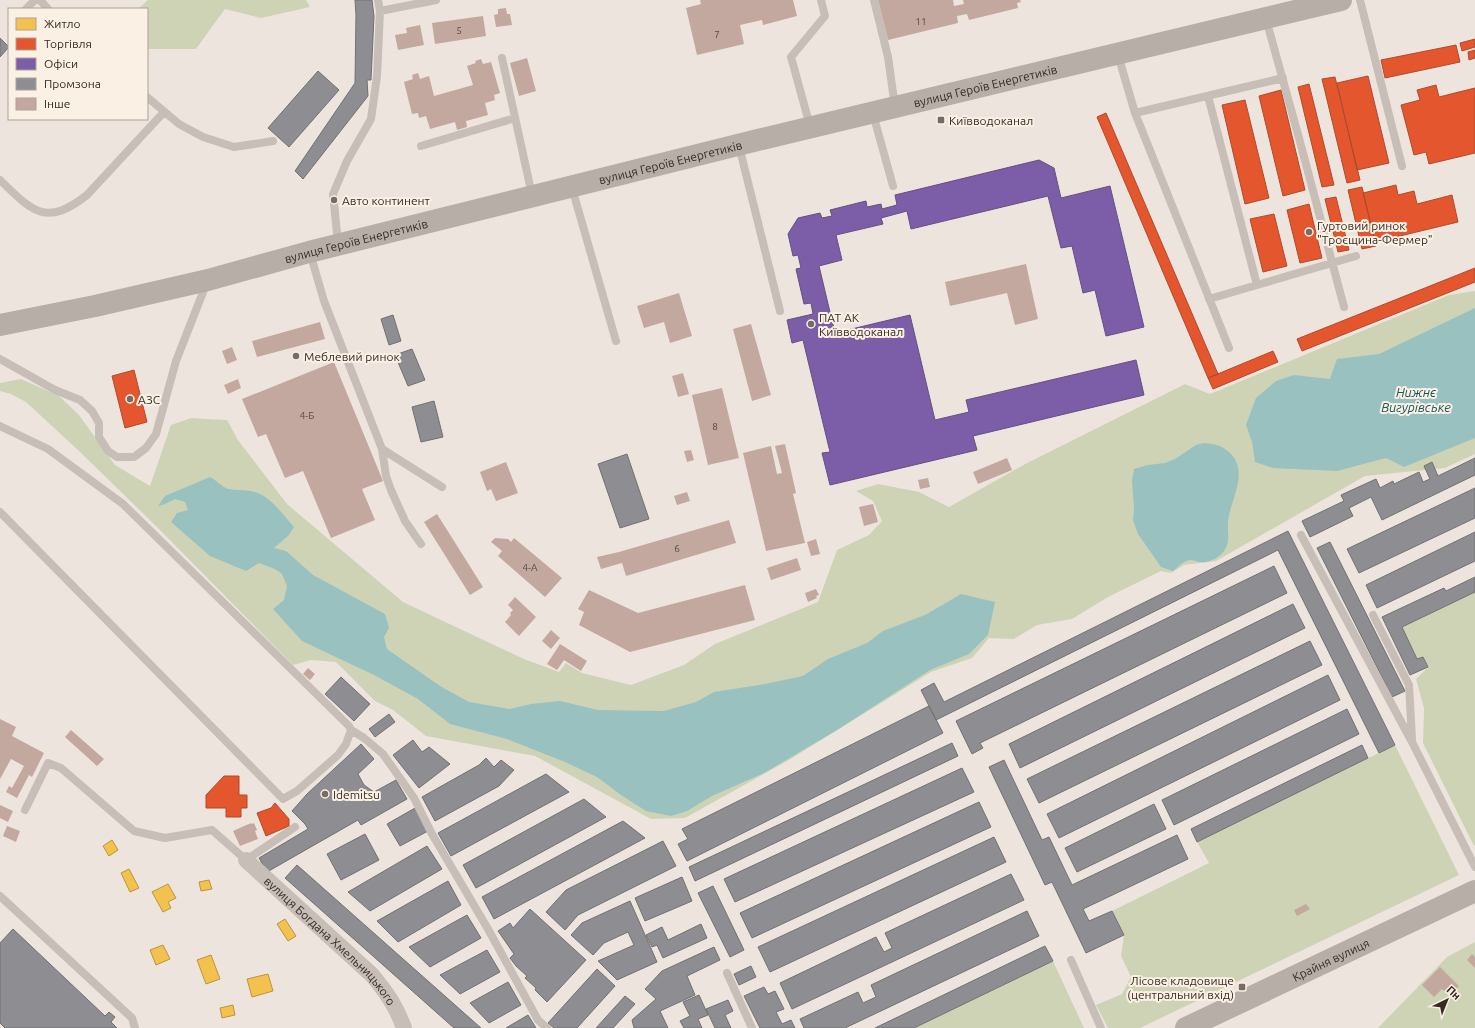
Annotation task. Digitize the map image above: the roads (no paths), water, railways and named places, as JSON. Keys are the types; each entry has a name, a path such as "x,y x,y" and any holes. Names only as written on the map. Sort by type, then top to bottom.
{"street":[{"name":"вулиця Героїв Енергетиків","path":"0,325 95,306 208,280 309,252 572,188 739,145 1341,0"},
{"name":"вулиця Богдана Хмельницького","path":"246,860 372,975 389,995 399,1012 404,1028"},
{"name":"Крайня вулиця","path":"1186,1028 1475,891"}],"lane":[{"path":"27,8 35,0"},
{"path":"40,0 47,8"},
{"path":"338,246 333,194 347,161 371,119 377,76 380,11 378,0"},
{"path":"380,11 436,0"},
{"path":"811,128 791,57 825,16 820,0"},
{"path":"874,0 888,57 895,108"},
{"path":"1360,0 1402,166"},
{"path":"1266,18 1344,308"},
{"path":"1117,54 1135,113 1228,348"},
{"path":"502,58 533,197"},
{"path":"1135,113 1283,78"},
{"path":"1208,96 1257,285"},
{"path":"148,98 179,124 203,138 234,147 273,141"},
{"path":"0,180 25,204 38,211 55,213 73,206 87,195 164,112"},
{"path":"873,113 893,186"},
{"path":"421,146 515,118"},
{"path":"739,145 780,311"},
{"path":"572,188 616,341"},
{"path":"309,252 324,301 382,449 386,476 391,490 405,521 421,544"},
{"path":"1209,299 1356,256"},
{"path":"0,359 55,390 80,400 92,411 99,423 99,438 108,451 117,457 134,457 146,448 156,434 176,361 208,280"},
{"path":"0,426 48,449 124,504 349,726 351,730 364,738 383,754 414,798 432,834 488,929 538,1020 547,1028"},
{"path":"382,449 442,487"},
{"path":"0,512 283,799 297,791 338,755 346,744 351,730"},
{"path":"1301,535 1412,742 1475,867"},
{"path":"1373,615 1410,685 1412,742"},
{"path":"25,810 48,763 61,768 134,831 165,838 212,830 246,860 295,827"},
{"path":"0,896 132,1018 135,1028"},
{"path":"1071,960 1101,1028"},
{"path":"727,973 752,1028"}],"water":[{"name":"Нижнє Вигурівське","path":"1475,308 1475,438 1404,467 1386,458 1337,471 1273,468 1255,462 1252,442 1246,425 1256,398 1276,381 1294,375 1330,379 1337,359 1379,354"},
{"path":"1204,443 1217,445 1229,452 1235,459 1238,468 1238,485 1228,521 1227,544 1222,554 1214,560 1199,562 1188,560 1173,571 1161,567 1138,534 1133,520 1134,509 1132,481 1134,469 1148,465 1165,463 1175,459 1196,445"},
{"path":"210,477 228,489 256,492 274,504 294,527 289,535 274,548 286,551 313,575 385,614 389,628 384,637 387,649 440,686 469,702 510,709 531,704 560,701 598,710 664,711 696,702 714,692 803,676 828,659 867,643 883,631 925,615 961,594 995,602 988,635 969,654 930,670 837,730 764,773 712,796 687,811 671,816 646,811 597,777 565,762 507,739 450,724 418,699 374,675 302,641 273,609 284,600 287,586 282,574 275,569 259,563 246,571 210,556 171,522 177,513 188,510 185,502 175,499 158,506 165,496"}],"place":[{"name":"Київводоканал","path":"941,120"},
{"name":"Авто континент","path":"334,200"},
{"name":"Гуртовий ринок \"Троєщина-Фермер\"","path":"1309,232"},
{"name":"ПАТ АК Київводоканал","path":"811,324"},
{"name":"Меблевий ринок","path":"296,356"},
{"name":"АЗС","path":"130,399"},
{"name":"Idemitsu","path":"325,794"},
{"name":"Лісове кладовище (центральний вхід)","path":"1242,987"}]}
